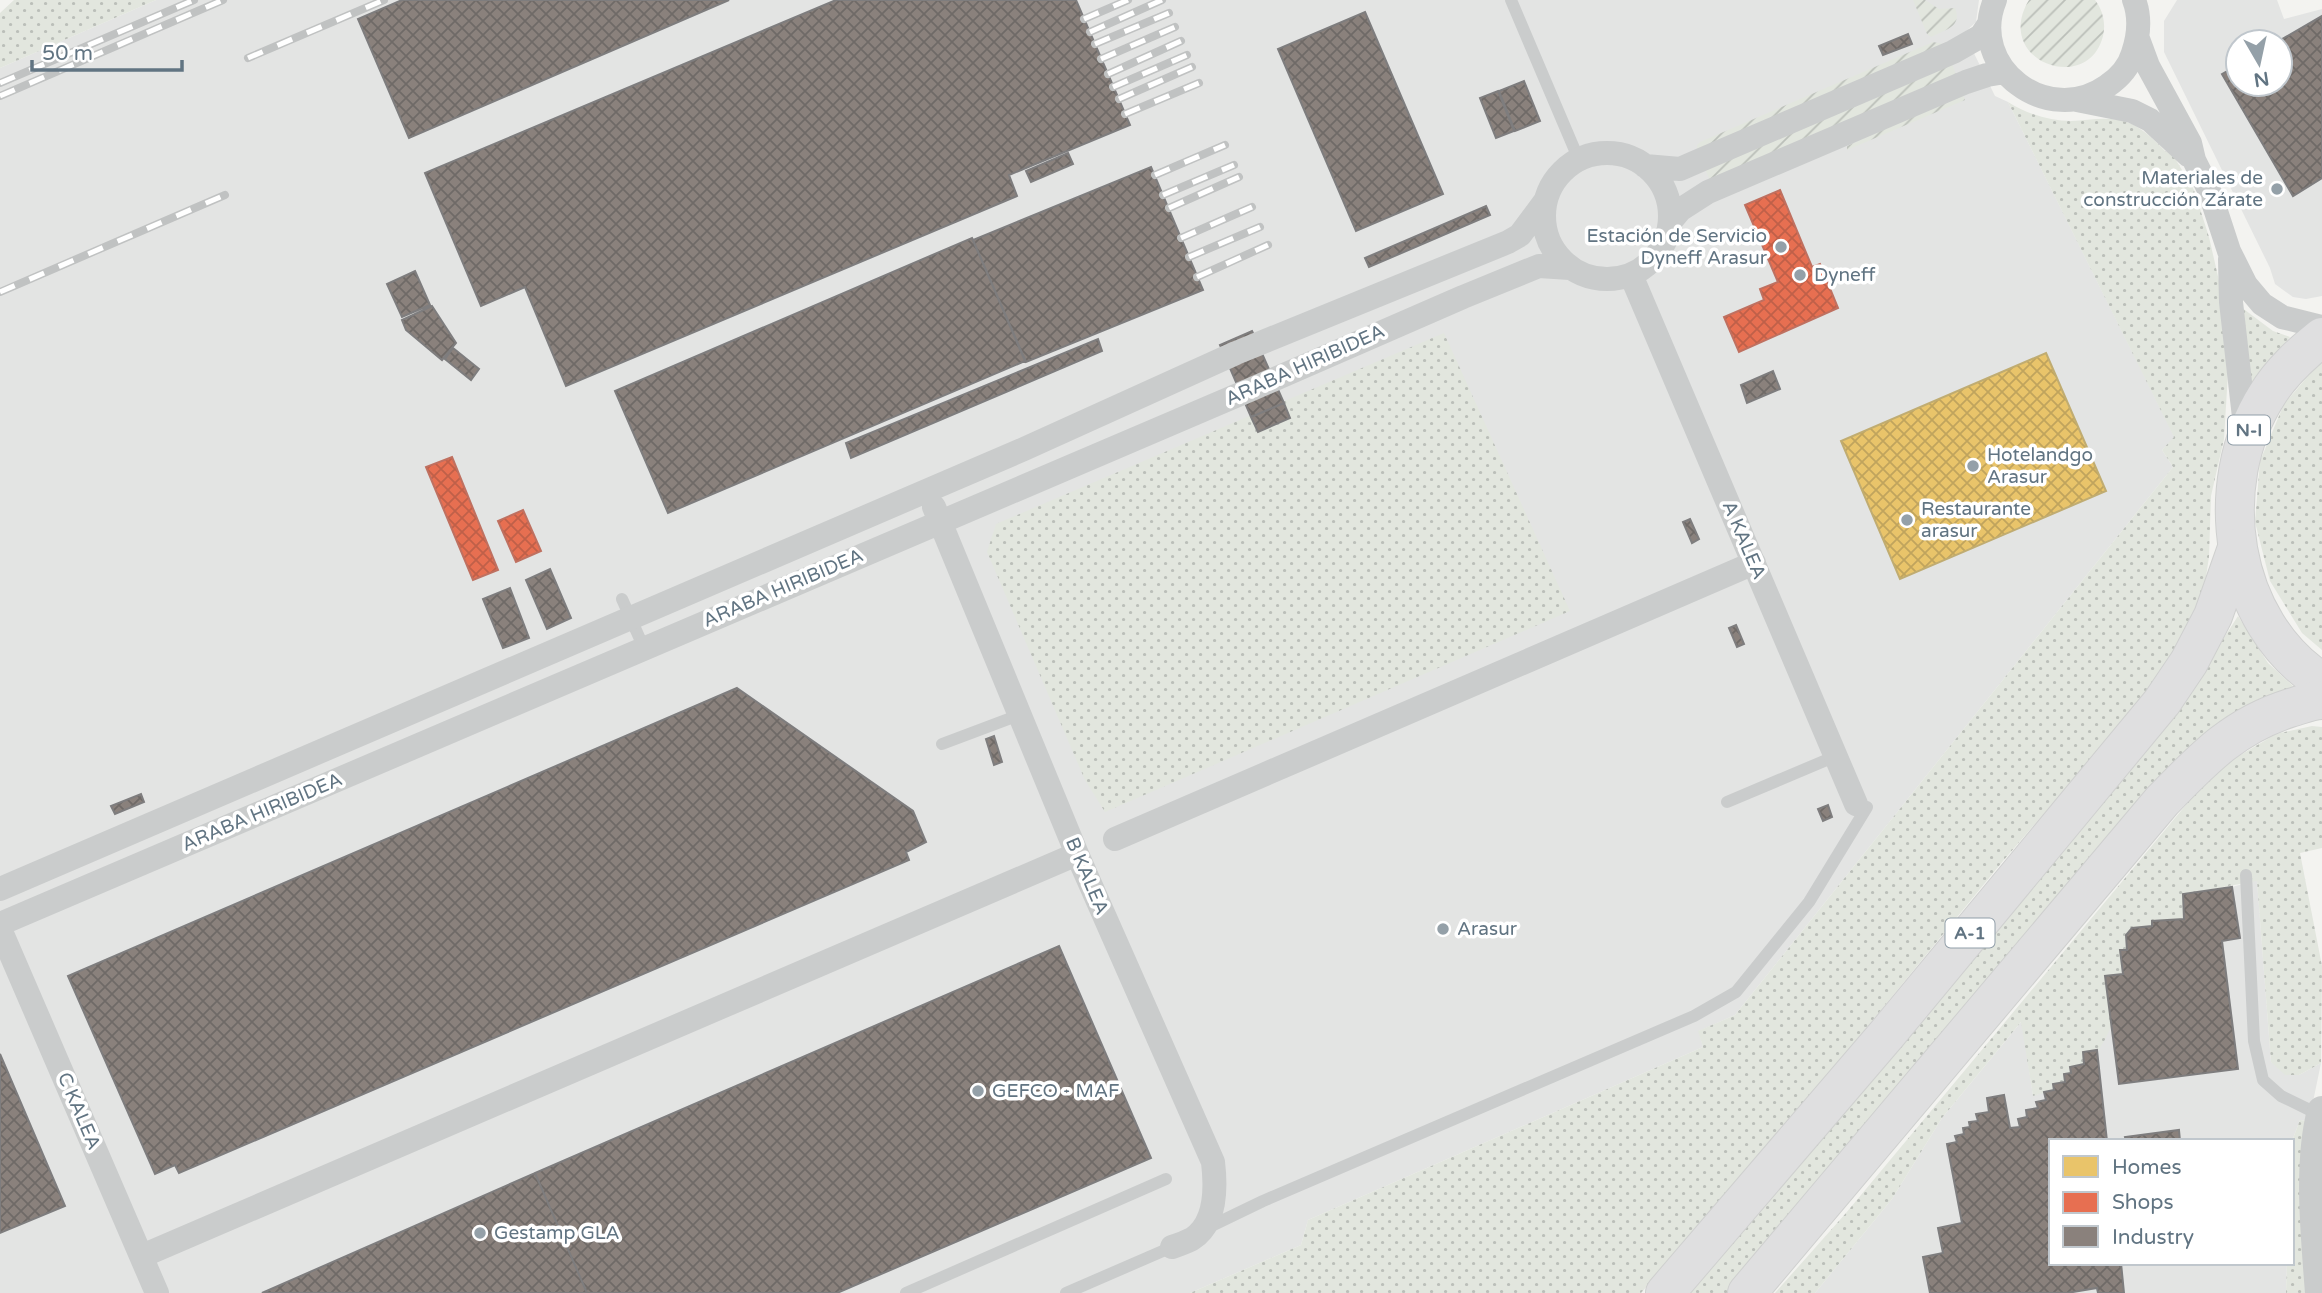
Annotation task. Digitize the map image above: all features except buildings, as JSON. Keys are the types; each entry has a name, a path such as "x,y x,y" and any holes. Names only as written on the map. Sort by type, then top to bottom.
{"highway":[{"name":"N-I","path":"2322,337 2296,358 2267,395 2246,437 2236,473 2233,511 2237,548 2247,586 2264,620 2287,652 2322,682"},
{"name":"A-1","path":"1665,1293 1878,1045 2162,702 2189,662 2213,616 2237,548"},
{"path":"1747,1293 2162,801 2198,763 2219,744 2250,724 2278,712 2322,700"}],"street":[{"path":"2134,0 2139,34 2148,66 2190,143 2194,160 2209,190 2230,251 2246,285 2262,304 2282,317 2322,327"},
{"path":"2076,100 2098,92 2117,79 2131,60 2139,34 2156,0"},
{"path":"1645,166 1680,169 1962,47 1981,36 1990,8"},
{"path":"1990,8 1991,41 1996,58 2020,86 2037,96 2076,100 2132,111 2164,131 2194,160"},
{"path":"1670,222 1680,210 1708,192 1966,82 2006,72"},
{"path":"1598,154 1630,158 1645,166 1660,181 1669,201 1670,222 1667,239 1658,254 1646,266 1631,275 1611,279 1589,277 1570,268 1557,254 1548,238 1544,219 1546,200 1553,184 1563,171 1579,160 1598,154"},
{"name":"ARABA HIRIBIDEA","path":"0,889 627,608 927,490 1037,444 1236,353 1508,242 1520,234 1546,200"},
{"path":"2230,251 2231,302 2246,437"},
{"name":"ARABA HIRIBIDEA","path":"0,927 1521,273 1539,267 1570,268"},
{"name":"A KALEA","path":"1631,275 1836,756 1862,806"},
{"name":"B KALEA","path":"927,490 1077,854 1213,1162 1216,1189 1211,1212 1202,1230"},
{"path":"1115,839 1754,563"},
{"path":"142,1256 1077,854"},
{"name":"C KALEA","path":"0,927 157,1293"},
{"path":"2320,1293 2315,1186 2322,1114"},
{"path":"1172,1247 1193,1238 1202,1230"}],"lane":[{"path":"1511,0 1579,160"},
{"path":"627,608 644,648"},
{"path":"942,744 1020,715"},
{"path":"1727,802 1836,756"},
{"path":"1202,1230 1263,1201 1694,1016 1735,992 1809,902 1862,806"},
{"path":"2246,875 2253,1041 2263,1080 2281,1096 2322,1114"},
{"path":"906,1293 1166,1179"},
{"path":"1066,1293 1172,1247"}],"shaded area":[{"path":"14,0 156,0 0,68 0,13"},
{"name":"Arasur","path":"156,0 1979,0 1976,22 1964,33 1995,96 2008,102 2175,438 2162,450 2173,467 1735,1015 1699,1031 1703,1047 1308,1220 1301,1245 1190,1293 0,1293 0,68"},
{"path":"1913,0 1925,0 1939,9 1955,8 1957,14 1954,24 1931,37 1927,34"},
{"path":"2029,0 2095,0 2102,13 2104,27 2103,36 2094,54 2080,64 2063,67 2046,63 2032,54 2023,40 2021,22"},
{"name":"Materiales de construcción Zárate","path":"2177,0 2277,0 2284,19 2322,9 2322,296 2306,299 2293,297 2275,284 2270,268 2164,52 2164,21"},
{"path":"1933,42 1943,44 1697,150 1700,142"},
{"path":"1952,63 1956,75 1710,180 1705,169"},
{"path":"1963,94 1965,100 1847,150 1847,146"},
{"path":"2008,102 2046,118 2063,121 2117,120 2141,130 2166,152 2170,150 2194,190 2209,237 2225,307 2228,373 2224,439 2211,496 2209,557 2203,596 2179,647 2144,697 2003,861 1745,1176 1641,1293 1190,1293 1301,1245 1308,1220 1703,1047 1698,1031 1735,1015 2173,467 2162,450 2174,437"},
{"path":"2241,307 2273,331 2290,337 2251,388"},
{"path":"1444,333 1570,611 1105,812 1085,780 987,552 996,524"},
{"path":"2322,360 2322,650 2302,633 2270,581 2255,522 2260,461 2284,404"},
{"path":"2238,616 2268,663 2294,687 1730,1293 1685,1293 2186,697"},
{"path":"2312,726 2322,727 2322,848 2300,853 2322,966 2321,1063 2299,1075 2285,1075 2271,1062 2257,881 2183,894 2184,919 2152,921 2152,926 2132,928 2126,935 2127,950 2121,950 2121,985 2112,1023 2094,1056 2080,1068 2064,1075 2065,1082 2053,1084 2054,1090 2033,1096 2021,1022 1942,1118 1892,1199 1815,1293 1775,1293 1846,1213 2190,800 2232,760 2276,734"},
{"path":"2257,880 2271,1062 2299,1075 2321,1063 2309,1121 2300,1120 2293,1139 2049,1139 2049,1265 2287,1265 2286,1293 1815,1293 1892,1199 1942,1118 2022,1021 2033,1096 2044,1092 2083,1052 2126,935 2132,928 2152,926 2152,921 2183,894 2232,887"},
{"path":"2300,1120 2309,1121 2307,1293 2286,1293 2287,1265 2294,1265 2293,1139"}],"railway":[{"path":"0,83 194,0"},
{"path":"0,96 223,0"},
{"path":"248,58 384,0"},
{"path":"1084,19 1128,0"},
{"path":"1090,32 1162,0"},
{"path":"1095,44 1169,13"},
{"path":"1101,59 1175,27"},
{"path":"1108,74 1181,41"},
{"path":"1113,87 1187,55"},
{"path":"1119,99 1192,67"},
{"path":"1125,114 1199,83"},
{"path":"1155,175 1225,145"},
{"path":"1163,195 1234,165"},
{"path":"1169,208 1239,177"},
{"path":"0,292 225,195"},
{"path":"1181,238 1252,207"},
{"path":"1189,257 1260,227"},
{"path":"1197,277 1268,245"}],"place":[{"name":"Materiales de construcción Zárate","path":"2277,189"},
{"name":"Estación de Servicio Dyneff Arasur","path":"1781,247"},
{"name":"Dyneff","path":"1800,275"},
{"name":"Hotelandgo Arasur","path":"1973,466"},
{"name":"Restaurante arasur","path":"1907,520"},
{"name":"Arasur","path":"1443,929"},
{"name":"GEFCO - MAF","path":"978,1091"},
{"name":"Gestamp GLA","path":"480,1233"}]}
